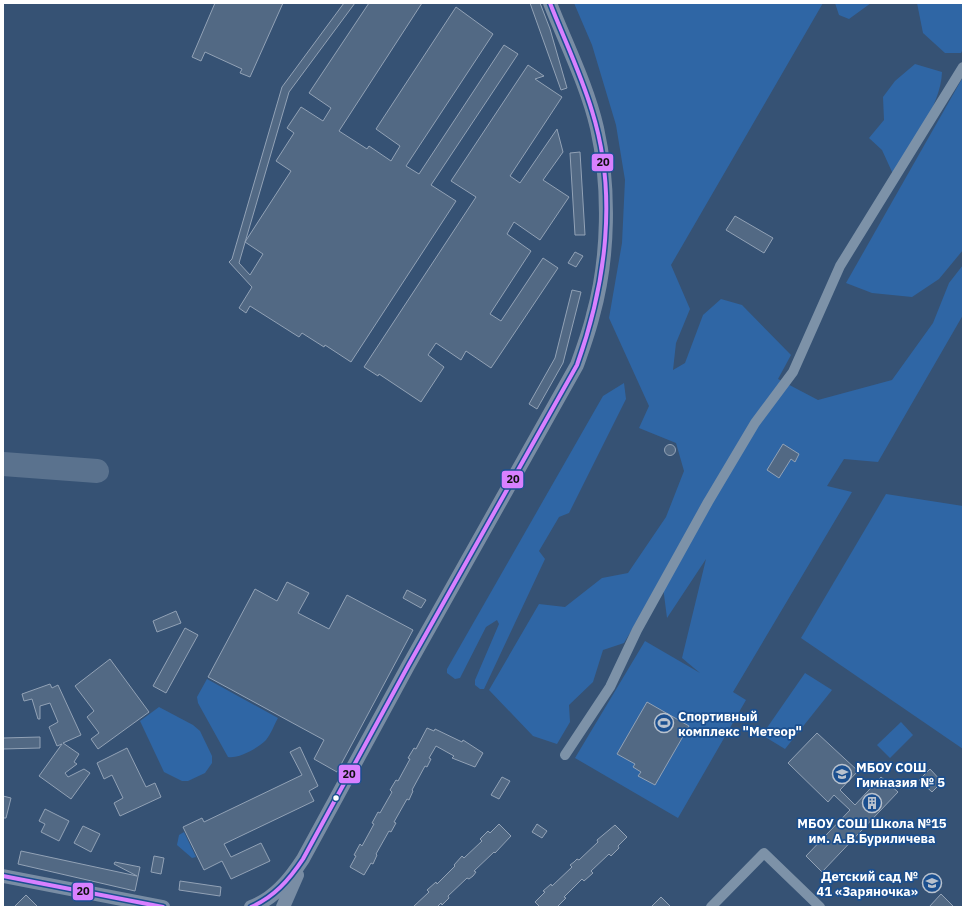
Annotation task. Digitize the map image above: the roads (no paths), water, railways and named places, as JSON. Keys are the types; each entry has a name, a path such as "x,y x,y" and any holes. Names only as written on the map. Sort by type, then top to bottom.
{"main road":[{"path":"283,907 309,848 408,666 577,364 594,315 601,280 605,244 605,180 597,128 582,80 550,3"},
{"path":"260,906 287,881 309,848"},
{"path":"3,876 163,907"}],"street":[{"path":"566,755 610,687 637,630 747,436 793,372 840,266 963,67"},
{"path":"711,907 764,853 820,907"}],"place":[{"name":"Спортивный комплекс \"Метеор\"","path":"664,723"},
{"name":"МБОУ СОШ Гимназия № 5","path":"842,774"},
{"name":"МБОУ СОШ Школа №15 им. А.В.Буриличева","path":"872,803"},
{"name":"Детский сад № 41 «Заряночка»","path":"932,883"}]}
